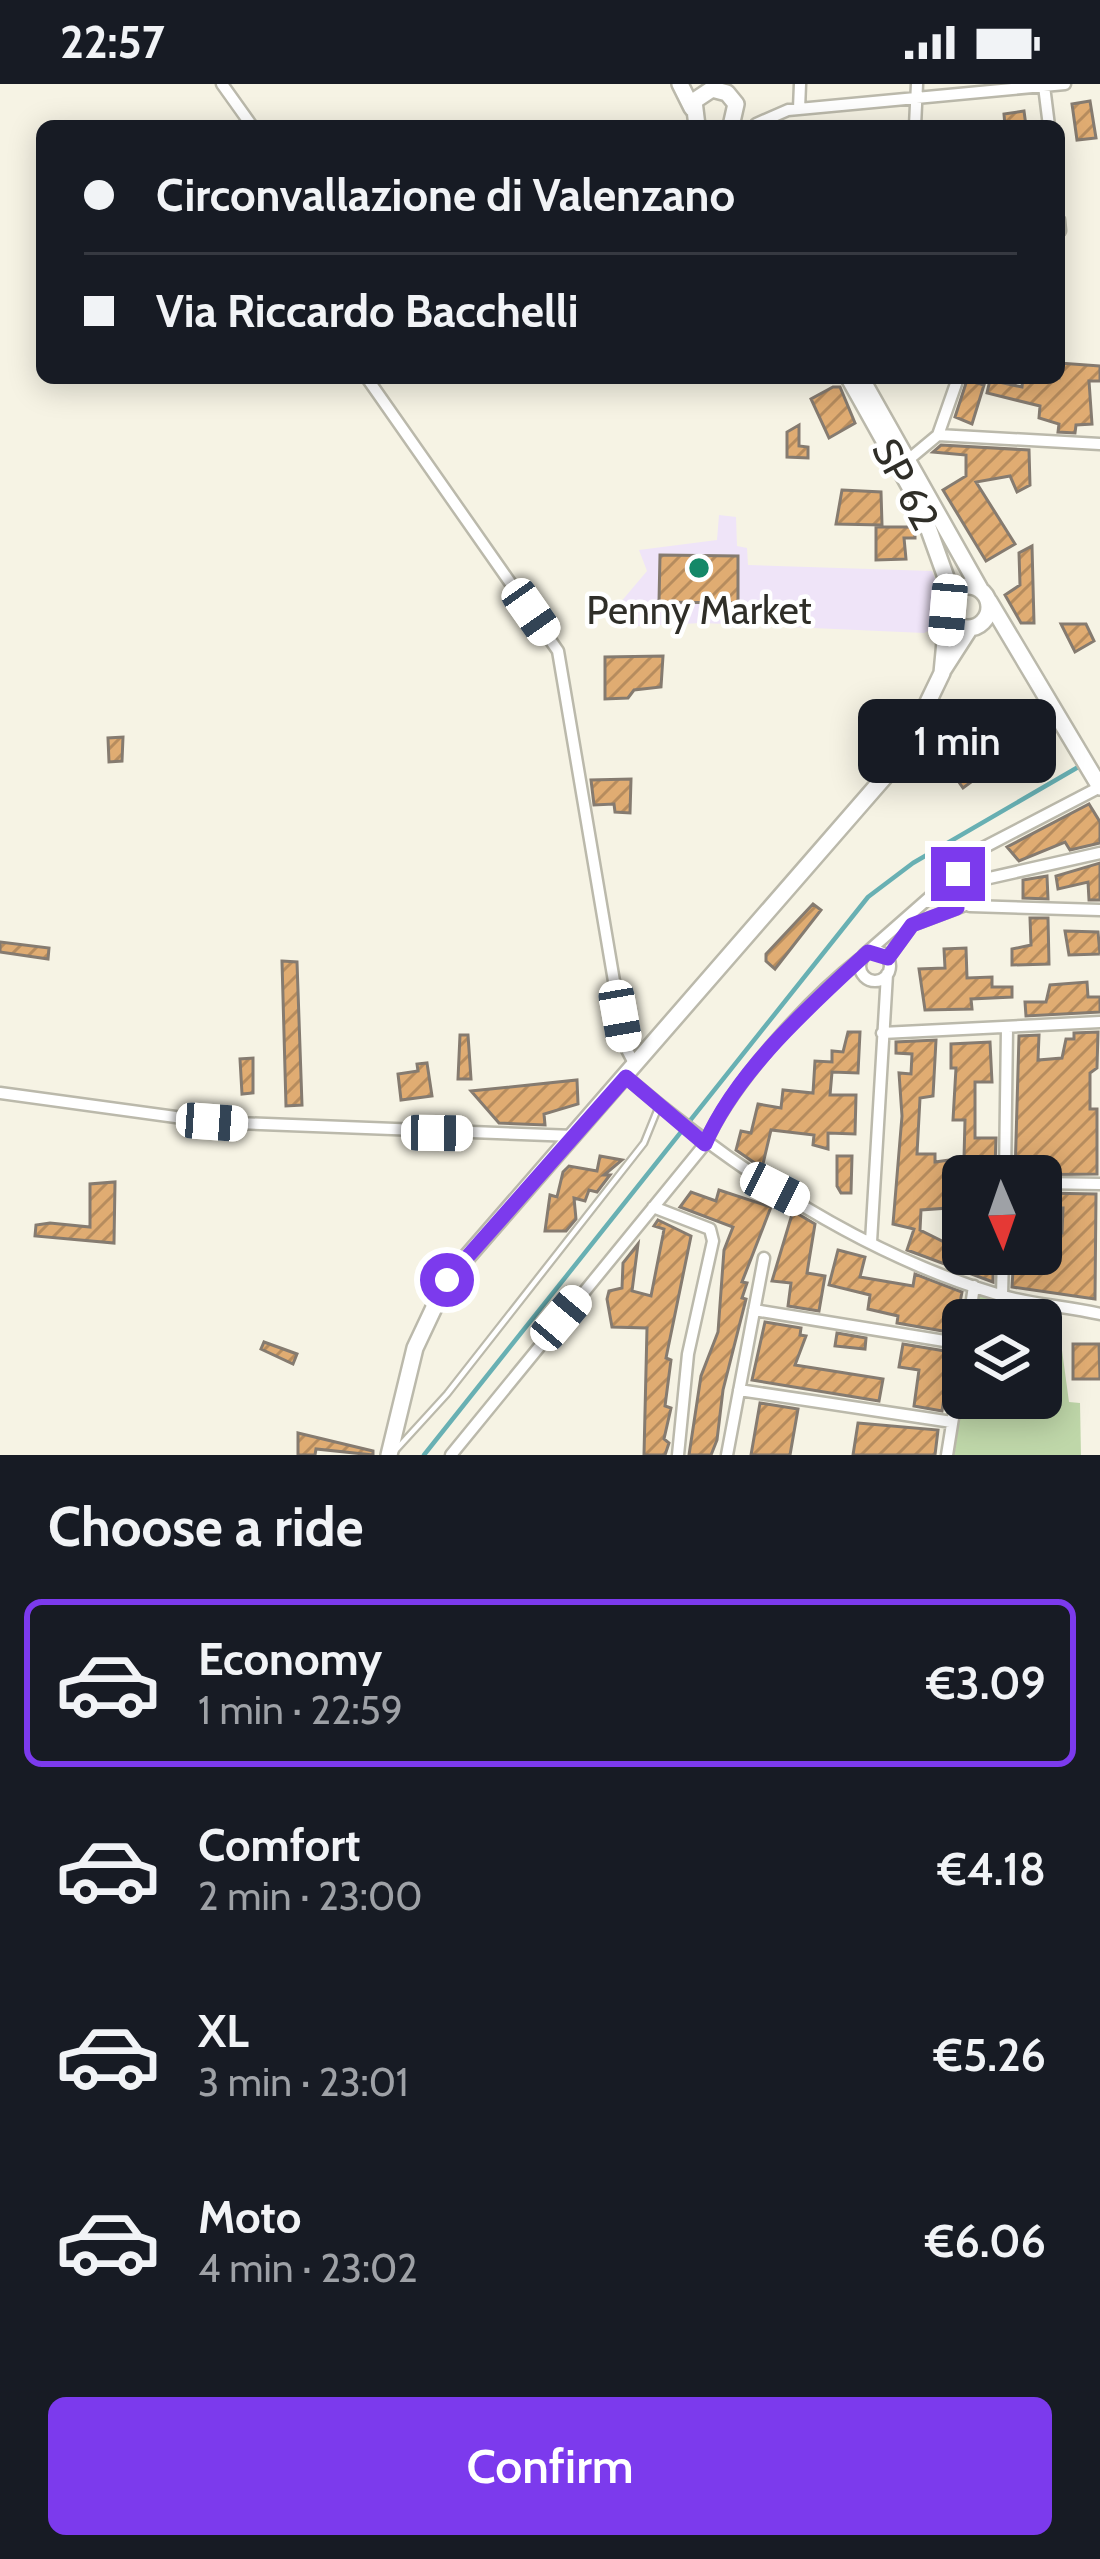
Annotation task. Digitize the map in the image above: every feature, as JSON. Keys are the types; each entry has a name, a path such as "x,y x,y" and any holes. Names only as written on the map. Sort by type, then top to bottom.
{"main road":[{"path":"680,84 695,120"},
{"path":"692,108 707,87 727,93 734,119"},
{"name":"SP 62","path":"852,384 920,505 950,602"},
{"name":"SP 62","path":"865,384 1098,784"},
{"path":"390,1455 415,1348 447,1280 902,758 941,673 976,625 984,595 962,587 950,602 941,673"},
{"path":"950,602 958,625 976,625 1016,642"}],"street":[{"path":"221,84 248,120"},
{"path":"800,84 800,109"},
{"path":"915,120 916,84"},
{"path":"769,120 800,109 1065,84"},
{"path":"1044,86 1048,120"},
{"path":"371,384 558,651 630,1071 659,1106 743,1172 871,1242 1002,1296 1100,1314"},
{"path":"908,460 938,435 956,384"},
{"path":"938,435 1100,444"},
{"path":"451,1455 653,1207 780,1040 977,851 1098,784"},
{"path":"954,877 976,881 1100,853"},
{"path":"954,877 946,898 963,907 1100,910"},
{"path":"871,1242 888,958 912,925 963,907 979,895 976,881"},
{"path":"862,957 875,951 888,958"},
{"path":"862,957 867,978 887,974"},
{"path":"882,1033 1100,1022"},
{"path":"1005,1155 1007,1028"},
{"path":"0,1093 212,1122 574,1136"},
{"path":"1062,1183 1100,1184"},
{"path":"653,1207 710,1228 712,1241 688,1354 679,1455"},
{"path":"727,1455 764,1258"},
{"path":"1002,1275 1002,1296"},
{"path":"972,1299 974,1286"},
{"path":"754,1310 942,1341"},
{"path":"739,1390 952,1423"},
{"path":"947,1455 953,1419"}],"lane":[{"path":"390,1455 447,1394 644,1143 659,1106"}],"shaded area":[{"path":"719,515 736,517 737,546 747,548 748,565 932,571 940,591 936,627 924,633 702,623 620,627 614,610 647,571 639,550 717,540"}],"green space":[{"path":"974,1286 1027,1299 972,1299"},
{"path":"1062,1350 1069,1402 1080,1403 1081,1455 947,1455 953,1419 1062,1419"}],"building":[{"path":"1090,101 1096,138 1077,140 1072,104"},
{"path":"1024,111 1025,120 1004,120 1004,114"},
{"path":"1065,363 1100,366 1100,381 1089,381 1092,424 1076,425 1075,433 1058,432 1059,424 1039,418 1040,406 987,393 989,384 1065,384"},
{"path":"966,384 984,385 972,424 955,417"},
{"path":"840,387 855,423 829,438 811,399"},
{"path":"799,425 799,446 808,447 808,458 787,457 787,432"},
{"path":"941,445 1029,450 1030,485 1017,492 1010,476 976,482 1015,544 986,561 943,490 966,476 966,455 933,452"},
{"path":"842,490 881,492 882,525 836,524"},
{"path":"876,527 915,527 915,538 904,538 906,559 876,560"},
{"path":"1032,546 1034,623 1021,623 1005,595 1020,585 1019,553"},
{"name":"Penny Market","path":"660,555 738,556 738,603 659,602"},
{"path":"1061,624 1086,624 1094,641 1075,652"},
{"path":"663,656 661,687 634,690 628,698 605,699 605,657"},
{"path":"123,737 122,761 109,762 108,738"},
{"path":"962,740 976,760 965,767 974,780 963,788 940,755"},
{"path":"631,779 630,813 615,812 614,804 594,805 591,780"},
{"path":"1089,804 1100,822 1100,843 1070,850 1065,842 1019,861 1007,847"},
{"path":"1100,863 1100,900 1089,900 1088,882 1058,889 1056,876"},
{"path":"1047,876 1048,899 1023,898 1023,880"},
{"path":"813,904 821,910 775,969 766,961 766,954"},
{"path":"1030,918 1048,918 1049,964 1012,965 1012,949 1031,945"},
{"path":"1065,931 1098,932 1100,954 1069,955"},
{"path":"0,942 49,948 48,959 0,952"},
{"path":"966,948 967,978 992,977 992,987 1012,987 1012,997 971,999 972,1009 925,1010 919,969 945,968 944,949"},
{"path":"282,961 297,962 302,1105 286,1106"},
{"path":"1087,982 1088,997 1100,997 1100,1012 1026,1016 1025,1002 1046,1002 1050,985"},
{"path":"848,1032 860,1032 858,1073 832,1072 830,1095 856,1095 855,1134 828,1133 828,1149 813,1145 814,1135 771,1130 762,1168 736,1150 741,1131 751,1133 758,1104 781,1108 783,1090 813,1093 815,1061 832,1062 832,1051 843,1052"},
{"path":"1098,1032 1097,1068 1090,1073 1090,1109 1097,1109 1097,1174 1062,1174 1062,1155 1016,1155 1019,1036 1039,1035 1038,1060 1062,1058 1066,1039 1074,1039 1074,1033"},
{"path":"460,1035 468,1035 471,1079 458,1079"},
{"path":"936,1040 933,1096 920,1098 917,1154 935,1154 935,1162 942,1161 942,1208 921,1210 920,1230 942,1241 942,1263 907,1250 914,1229 893,1224 902,1116 899,1073 911,1074 912,1054 896,1053 896,1042"},
{"path":"990,1042 992,1082 975,1082 975,1138 996,1138 995,1155 964,1155 965,1120 953,1120 956,1068 951,1068 951,1044"},
{"path":"253,1058 253,1093 242,1094 240,1059"},
{"path":"427,1063 432,1096 401,1100 398,1074 418,1071 417,1064"},
{"path":"577,1080 578,1104 544,1114 545,1125 499,1123 471,1091"},
{"path":"600,1156 622,1160 604,1175 610,1175 597,1192 589,1190 585,1201 574,1198 576,1219 566,1231 545,1231 550,1195 557,1197 563,1172 569,1166 597,1171"},
{"path":"837,1156 852,1156 851,1193 841,1193 837,1186"},
{"path":"115,1182 114,1243 35,1236 36,1225 90,1227 90,1184"},
{"path":"719,1190 771,1207 742,1282 747,1283 742,1298 746,1299 723,1390 717,1440 711,1455 689,1455 701,1376 718,1332 724,1250 733,1227 680,1207 691,1192 716,1201"},
{"path":"1062,1193 1096,1194 1095,1299 1012,1287 1013,1275 1062,1275"},
{"path":"793,1211 815,1224 807,1273 825,1276 819,1311 788,1306 791,1283 772,1281"},
{"path":"658,1220 691,1236 666,1358 671,1360 665,1406 671,1408 664,1439 669,1443 665,1455 644,1455 647,1328 612,1327 607,1299 609,1291 622,1288 623,1263 638,1244 632,1291 651,1296 664,1229 654,1226"},
{"path":"838,1250 865,1257 860,1277 913,1286 915,1274 962,1292 961,1299 942,1299 942,1331 897,1323 898,1316 868,1309 870,1295 829,1285"},
{"path":"765,1322 801,1328 800,1335 806,1336 795,1365 883,1379 879,1401 752,1380"},
{"path":"837,1333 866,1338 865,1349 835,1346"},
{"path":"264,1342 297,1354 293,1364 261,1349"},
{"path":"903,1344 942,1350 942,1411 914,1406 919,1370 899,1367"},
{"path":"1073,1344 1099,1344 1100,1379 1073,1379"},
{"path":"760,1403 798,1409 790,1455 751,1455"},
{"path":"858,1423 938,1430 935,1455 853,1455"},
{"path":"298,1433 373,1451 373,1455 316,1449 315,1455 298,1455"}],"waterway":[{"path":"424,1455 868,897 913,863 1080,766"}],"place":[{"name":"Penny Market","path":"699,568"}],"route":[{"path":"447,1280 626,1077 705,1144 716,1120 780,1040 851,967 868,952 882,952 888,958 912,925 957,908 946,898 945,889 958,874"}]}
